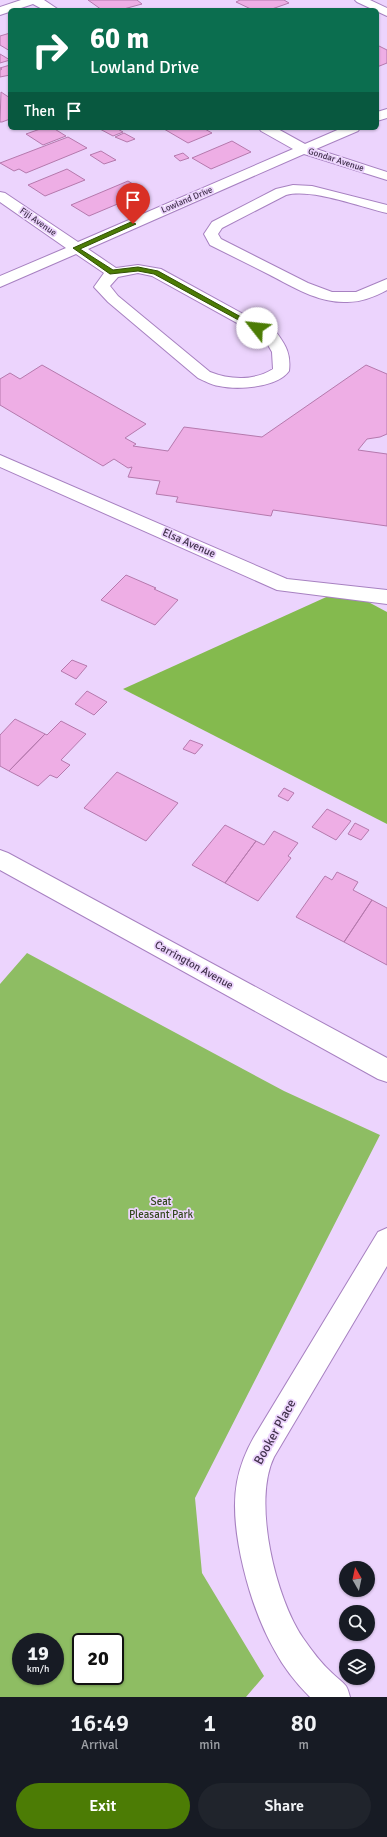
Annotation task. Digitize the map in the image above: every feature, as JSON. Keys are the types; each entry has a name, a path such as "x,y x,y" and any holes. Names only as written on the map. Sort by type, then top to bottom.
{"street":[{"path":"9,8 34,0 49,8"},
{"path":"361,0 378,8"},
{"name":"Gondar Avenue","path":"270,130 305,150 387,176"},
{"name":"Lowland Drive","path":"0,282 349,130"},
{"path":"387,208 312,190 293,189 281,192 217,225 211,234 215,242 318,294 340,298 359,296 375,292 387,284"},
{"name":"Fiji Avenue","path":"0,196 112,272"},
{"path":"138,269 156,272 270,335 278,344 283,356 281,371 273,378 246,382 218,381 204,375 113,300 102,287 105,280 112,272 138,269"},
{"name":"Elsa Avenue","path":"0,460 284,585 387,597"},
{"name":"Carrington Avenue","path":"0,859 387,1071"},
{"name":"Booker Place","path":"334,1697 298,1658 282,1633 270,1603 258,1562 250,1500 254,1467 264,1447 387,1241"}],"green space":[{"path":"344,589 387,612 387,824 123,689"},
{"name":"Seat Pleasant Park","path":"27,953 284,1091 380,1135 195,1498 202,1573 264,1676 246,1697 0,1697 0,984"}],"building":[{"path":"88,0 137,0 142,4 127,8 99,8"},
{"path":"240,0 284,0 289,3 275,8 249,8 236,2"},
{"path":"8,34 8,50 0,45 0,36"},
{"path":"379,46 387,50 387,63 379,66"},
{"path":"0,54 8,59 8,61 0,63"},
{"path":"8,66 8,75 0,77 0,70 2,69 0,68"},
{"path":"1,92 8,97 8,120 0,122"},
{"path":"37,130 56,130 66,136 43,145 26,134"},
{"path":"102,130 120,130 123,132 113,136"},
{"path":"166,130 207,130 212,133 188,143"},
{"path":"124,133 135,139 127,142 115,137"},
{"path":"68,137 87,148 26,173 19,169 14,171 0,163"},
{"path":"232,141 251,152 211,169 192,158"},
{"path":"101,151 116,160 104,164 90,155"},
{"path":"183,153 189,158 180,161 174,156"},
{"path":"67,169 85,180 45,196 28,185"},
{"path":"128,181 146,192 89,216 71,205"},
{"path":"42,365 146,424 125,438 136,444 133,446 168,451 184,427 262,437 366,365 387,374 387,434 380,437 367,439 358,450 387,454 387,526 273,510 271,516 176,502 178,497 156,494 160,481 128,477 132,467 128,468 114,459 103,466 0,405 0,379 10,373 20,379"},
{"path":"126,575 156,588 154,589 178,600 155,625 101,600"},
{"path":"72,660 87,666 76,679 61,671"},
{"path":"87,691 107,702 94,715 75,704"},
{"path":"15,719 45,734 9,771 0,766 0,735"},
{"path":"61,721 86,734 61,760 70,765 57,778 50,775 38,786 9,771 45,734 47,735"},
{"path":"190,740 203,745 195,754 183,749"},
{"path":"117,772 178,803 146,841 84,808"},
{"path":"284,788 294,793 288,801 278,796"},
{"path":"327,809 351,821 336,840 312,827"},
{"path":"355,823 369,830 361,840 348,834"},
{"path":"225,825 256,841 225,883 192,865"},
{"path":"274,831 298,843 288,856 291,858 258,901 225,883 256,841 264,845"},
{"path":"337,872 358,882 353,890 372,900 344,942 296,917 325,876 332,880"},
{"path":"372,900 387,908 387,965 344,942"}],"route":[{"path":"133,224 76,248 112,272 138,269 156,272 257,328"}]}
